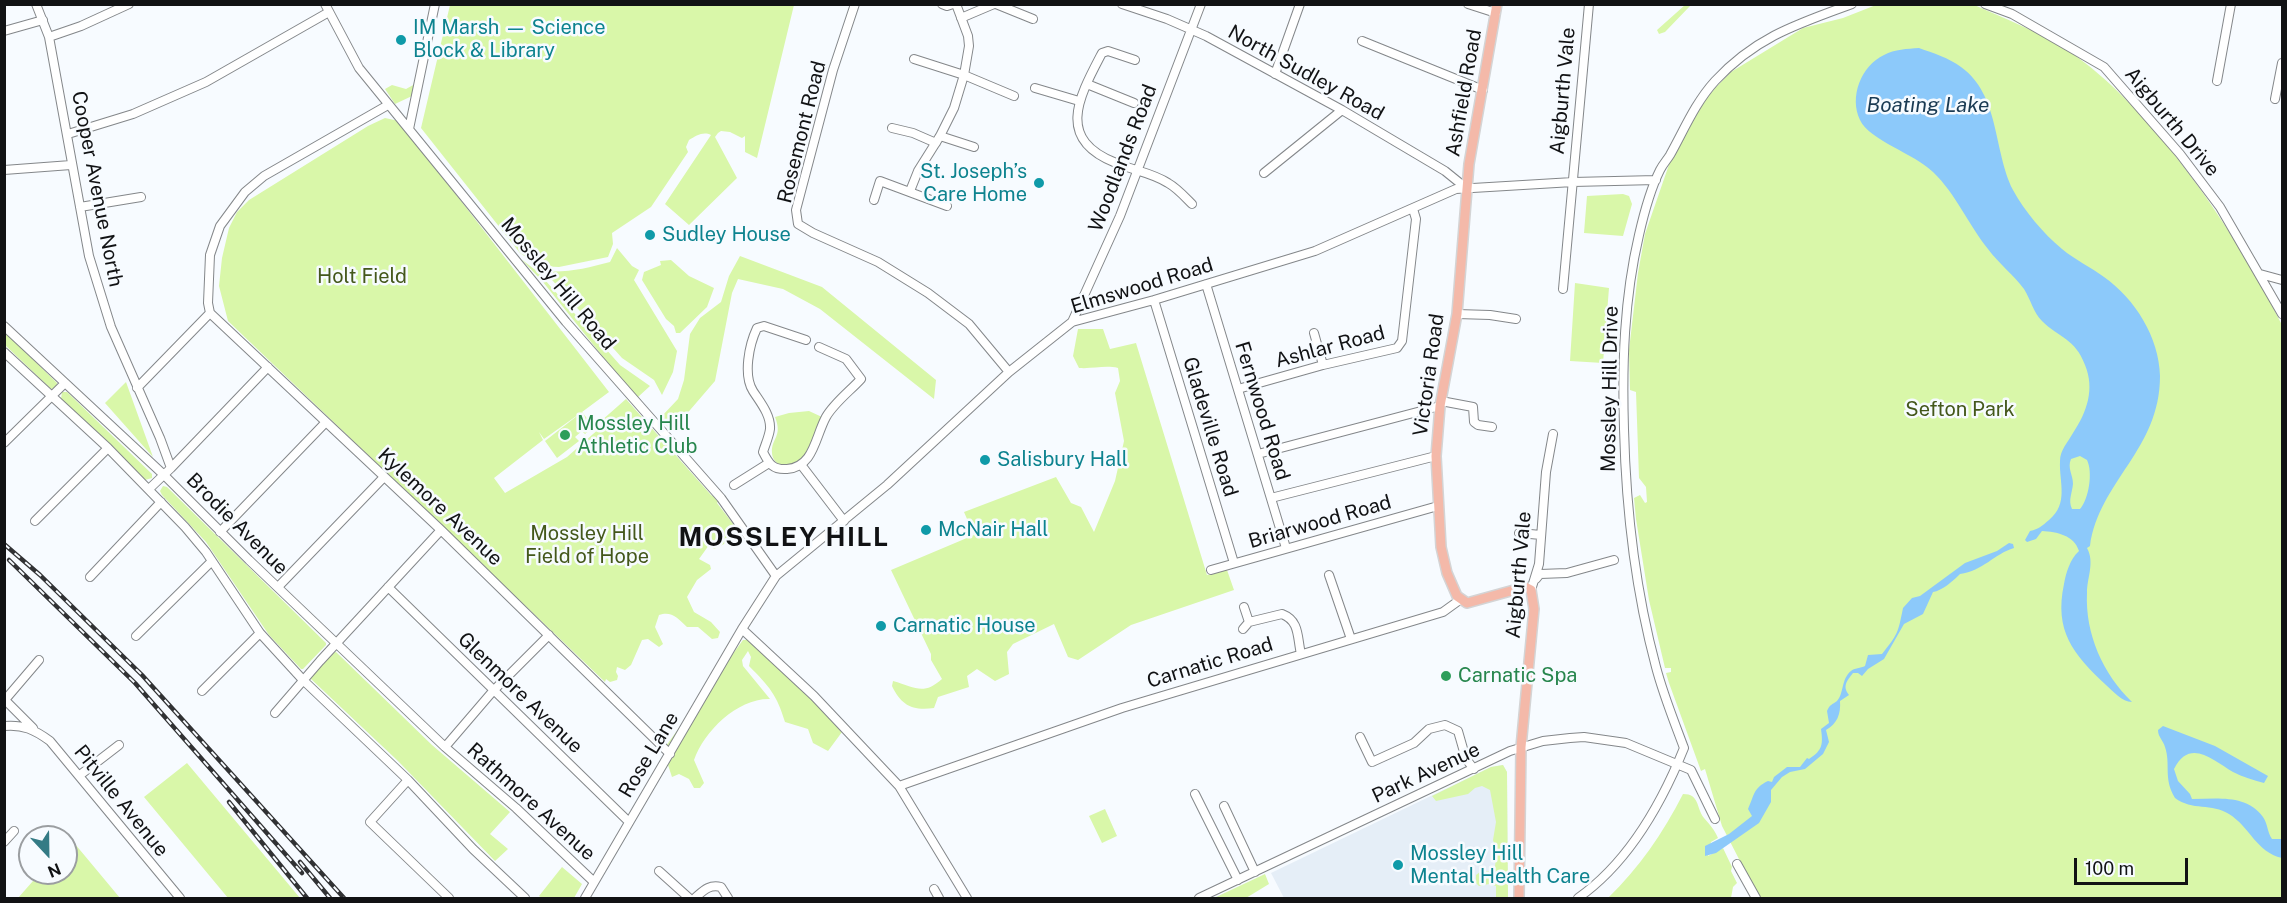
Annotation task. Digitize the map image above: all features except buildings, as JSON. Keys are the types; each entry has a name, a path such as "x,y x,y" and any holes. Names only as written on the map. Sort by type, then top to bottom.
{"main road":[{"name":"Ashfield Road","path":"1466,188 1497,9"},
{"name":"Victoria Road","path":"1461,599 1457,596 1445,565 1440,540 1436,456 1440,404 1457,314 1466,188"},
{"name":"Carnatic Road","path":"1461,599 1467,603 1476,602 1533,586"},
{"name":"Aigburth Vale","path":"1519,898 1521,747 1534,609 1533,586"}],"street":[{"name":"Cooper Avenue North","path":"36,4 49,37 89,256 111,327 137,388 168,472"},
{"path":"49,37 81,26 129,4"},
{"path":"409,129 435,4"},
{"name":"Rosemont Road","path":"855,4 833,70 796,210 798,224 813,234 878,262 928,293 969,324 1009,372"},
{"path":"910,191 918,171 954,108 964,75 969,46 968,36 955,4 947,6 942,4"},
{"path":"961,18 995,4 1033,19"},
{"name":"North Sudley Road","path":"1122,4 1191,30 1275,74 1342,110 1445,171 1466,188"},
{"name":"Woodlands Road","path":"1072,322 1120,216 1201,4"},
{"path":"1275,74 1300,4"},
{"path":"1468,4 1497,9"},
{"name":"Aigburth Vale","path":"1563,289 1589,4"},
{"name":"Mossley Hill Drive","path":"1678,764 1684,748 1656,668 1641,599 1625,476 1623,370 1625,323 1635,252 1656,180 1689,117 1717,79 1758,43 1798,23 1851,4"},
{"name":"Aigburth Drive","path":"1985,4 2012,14 2104,67 2180,154 2220,207 2283,314"},
{"path":"2217,81 2231,4"},
{"path":"68,134 133,114 206,82 327,8"},
{"name":"Mossley Hill Road","path":"327,8 359,68 388,105 566,322 721,498 776,576"},
{"path":"4,31 42,20"},
{"path":"1362,41 1483,90"},
{"path":"1135,60 1108,51 1102,53 1079,101 1076,121 1079,135 1091,149 1113,162 1168,182 1192,204"},
{"path":"914,59 964,75 1014,96"},
{"path":"2274,99 2283,63"},
{"path":"1087,84 1134,104"},
{"path":"1035,88 1079,101"},
{"path":"137,388 210,313 208,303 210,255 220,226 245,192 264,176 388,105"},
{"path":"1264,173 1342,110"},
{"path":"892,128 974,147"},
{"path":"4,170 71,165"},
{"name":"Elmswood Road","path":"742,629 776,576 886,485 1009,372 1072,322 1154,300 1315,250 1449,191 1573,182 1656,180"},
{"path":"874,200 880,182 947,206"},
{"path":"80,207 141,197"},
{"name":"Ashlar Road","path":"1238,389 1323,365 1397,348 1402,341 1416,219 1413,208"},
{"path":"2260,274 2283,280"},
{"name":"Fernwood Road","path":"1206,284 1286,548"},
{"name":"Gladeville Road","path":"1154,300 1234,563"},
{"name":"Kylemore Avenue","path":"210,313 441,530 670,754"},
{"path":"1457,314 1516,319"},
{"name":"Brodie Avenue","path":"4,326 65,383 168,472 220,532 445,747"},
{"path":"806,340 764,326 757,328 752,338 747,370 752,389 768,416 770,429 763,452 775,469 802,466 812,453 827,415 861,379 846,360 819,347"},
{"path":"1314,333 1323,365"},
{"name":"Brodie Avenue","path":"4,352 108,448 185,526 212,561 260,633 303,680 408,780 473,849 525,898"},
{"path":"149,489 268,367"},
{"path":"4,443 65,383"},
{"path":"1258,454 1440,404 1473,407 1474,422 1478,425 1492,427"},
{"path":"220,532 326,422"},
{"name":"Aigburth Vale","path":"1533,586 1539,564 1546,472 1553,434"},
{"path":"34,521 108,448"},
{"path":"1271,498 1436,456"},
{"path":"734,485 769,463"},
{"path":"802,466 844,521"},
{"path":"278,587 384,477"},
{"path":"90,577 161,502"},
{"name":"Briarwood Road","path":"1211,570 1438,506"},
{"path":"275,713 441,530"},
{"path":"1519,533 1541,535"},
{"path":"1533,586 1540,574 1567,573 1614,560"},
{"path":"136,636 212,561"},
{"path":"1329,575 1351,639"},
{"name":"Glenmore Avenue","path":"388,587 629,822"},
{"name":"Carnatic Road","path":"899,786 1114,711 1443,612 1461,599"},
{"path":"1244,608 1249,622"},
{"path":"1243,629 1249,622 1282,614 1288,616 1297,626 1301,654"},
{"path":"742,629 814,696 899,786 967,898"},
{"name":"Rose Lane","path":"585,898 742,629"},
{"path":"202,691 260,633"},
{"path":"445,747 493,691 549,635"},
{"path":"5,702 39,660"},
{"name":"Pitville Avenue","path":"5,702 50,741 180,898"},
{"path":"4,726 15,725 34,729"},
{"path":"1360,737 1372,762 1414,743 1429,729 1445,725 1458,730 1466,759 1474,769"},
{"name":"Park Avenue","path":"1199,898 1521,747 1543,741 1584,737 1626,743 1678,764"},
{"path":"80,775 119,745"},
{"name":"Rathmore Avenue","path":"445,747 513,804 594,882"},
{"path":"1578,898 1596,885 1627,852 1678,764 1691,770 1715,819"},
{"path":"408,780 370,822 449,898"},
{"path":"1196,794 1238,880"},
{"path":"1224,806 1256,872"},
{"path":"4,842 14,831"},
{"path":"1737,864 1755,898"},
{"path":"659,870 689,898"},
{"path":"695,898 714,885 721,887 728,898"},
{"path":"934,888 939,898"}],"shaded area":[{"path":"1503,765 1507,772 1508,898 1284,898 1271,873 1491,767"}],"green space":[{"path":"450,4 794,5 757,158 745,152 745,136 742,138 730,132 721,131 718,133 715,137 737,178 689,225 665,204 711,135 702,134 694,137 689,140 686,147 688,152 651,207 612,233 613,244 608,257 559,267 539,266 520,253 421,128"},
{"name":"Sefton Park","path":"1972,4 2056,43 2099,74 2130,104 2190,174 2217,213 2242,252 2282,325 2282,898 1759,898 1722,826 1705,769 1701,771 1669,683 1666,673 1671,672 1671,668 1665,668 1649,600 1636,519 1634,498 1640,495 1645,503 1647,502 1646,487 1639,478 1636,392 1630,390 1629,350 1645,234 1673,153 1702,104 1731,72 1803,28 1843,18 1876,5"},
{"path":"1685,5 1691,5 1665,32 1659,34 1657,30"},
{"path":"415,84 412,96 395,104 385,89 392,85 406,89"},
{"name":"Holt Field","path":"385,118 399,121 609,392 544,439 539,432 543,440 494,478 505,493 567,457 601,427 601,421 626,399 711,495 719,500 717,503 734,525 724,544 714,549 709,545 699,559 710,565 711,569 697,580 687,597 694,612 711,622 720,632 718,638 712,639 698,627 687,627 671,615 659,615 655,627 663,644 659,647 648,639 642,640 631,665 625,670 617,667 617,680 610,682 606,679 605,682 228,321 219,286 222,258 229,228 237,212 249,200 368,126"},
{"path":"1623,194 1629,196 1632,204 1623,236 1584,233 1587,196"},
{"path":"617,248 632,266 639,270 634,280 677,351 673,372 662,395 654,380 622,358 544,271 577,270 610,262"},
{"path":"740,256 822,287 936,380 934,399 820,309 783,289 738,279 732,293 715,381 672,431 662,421 662,416 678,399 684,380 690,334 700,318 721,302 729,276"},
{"path":"521,259 538,272 620,365 650,386 638,397 627,387 543,282"},
{"path":"671,260 689,276 714,288 707,307 680,333 676,333 674,326 666,319 642,280 644,272 661,265 660,261"},
{"path":"1575,283 1609,288 1603,363 1570,361"},
{"path":"1078,329 1103,329 1110,349 1136,343 1207,575 1227,570 1234,590 1131,625 1078,660 1068,657 1054,624 1013,644 1007,652 1009,674 995,681 977,669 967,676 969,687 938,697 934,708 908,705 895,693 892,686 893,681 924,689 942,679 931,660 931,654 891,570 974,535 964,512 1056,477 1071,503 1081,507 1094,532 1115,481 1124,441 1115,393 1120,381 1118,368 1079,368 1073,356"},
{"path":"4,331 57,383 57,387 51,389 5,345"},
{"path":"126,382 153,457 105,403"},
{"path":"62,392 67,392 152,474 152,478 145,480 61,399"},
{"path":"809,411 822,417 812,442 802,459 788,467 780,465 772,455 778,429 775,417"},
{"name":"Mossley Hill Athletic Club","path":"582,412 594,427 585,434 582,431 575,437 579,441 557,458 545,441"},
{"path":"163,486 167,487 326,643 303,669 269,635 206,542 162,495 160,491"},
{"path":"745,635 832,719 842,732 828,751 813,743 808,729 785,722 772,691 749,666 751,657 748,651 742,660 743,666 770,699 746,704 724,718 714,728 694,760 704,783 700,788 694,788 689,779 679,774 672,777 663,750 743,640 746,640"},
{"path":"336,652 432,745 510,812 490,834 508,849 495,861 398,761 311,679 311,676 332,653"},
{"path":"187,763 300,898 228,898 144,797"},
{"path":"1503,765 1507,772 1508,898 1496,898 1496,886 1489,884 1479,886 1476,883 1476,875 1480,872 1491,871 1495,866 1497,852 1493,840 1496,822 1490,790 1482,786 1468,794 1436,801 1432,796 1491,767"},
{"path":"1683,794 1695,799 1701,814 1718,838 1711,842 1708,856 1723,848 1732,867 1731,871 1737,883 1733,887 1731,898 1608,898 1650,849"},
{"path":"1105,809 1117,836 1102,843 1089,816"},
{"path":"78,848 120,898 18,898 29,885 78,885"},
{"path":"562,867 582,884 574,898 542,898 539,896"},
{"path":"1265,874 1269,884 1246,898 1214,898"}],"water":[{"name":"Boating Lake","path":"1919,48 1951,61 1974,79 1983,92 2007,174 2023,206 2041,229 2062,249 2104,277 2126,296 2143,320 2155,347 2160,376 2157,402 2150,425 2105,502 2090,546 2087,548 2091,565 2087,587 2087,608 2093,638 2104,666 2132,702 2118,696 2094,674 2076,652 2064,628 2062,601 2064,584 2071,562 2079,551 2077,546 2064,535 2048,531 2042,531 2036,539 2027,542 2025,540 2030,531 2044,524 2059,507 2062,492 2061,453 2078,425 2088,400 2088,374 2081,356 2071,344 2048,327 2039,317 2024,289 1988,249 1955,199 1933,172 1873,134 1860,120 1857,111 1859,83 1869,67 1888,53","holes":["2080,456 2087,460 2090,471 2088,492 2080,509 2072,509 2070,500 2073,484 2070,462 2071,459"]},
{"path":"2009,543 2013,544 2014,548 1975,570 1960,574 1944,587 1933,592 1923,614 1904,624 1884,659 1868,669 1862,676 1853,673 1846,686 1849,695 1840,701 1838,718 1826,730 1829,742 1823,754 1805,769 1790,772 1782,777 1771,790 1771,802 1759,823 1716,853 1705,856 1705,846 1729,834 1752,816 1748,809 1759,786 1768,781 1772,782 1774,777 1787,767 1800,767 1807,758 1817,753 1822,743 1821,729 1829,723 1827,711 1839,698 1848,674 1854,669 1865,666 1868,655 1882,654 1897,633 1903,608 1912,598 1920,596 1965,563 1997,551"},
{"path":"2163,726 2215,746 2268,776 2264,783 2252,780 2202,754 2195,753 2187,754 2180,759 2174,769 2178,781 2192,799 2230,799 2248,804 2256,810 2265,820 2272,839 2282,839 2282,858 2273,855 2259,845 2229,814 2188,804 2175,798 2169,784 2165,747 2158,732"}],"railway":[{"path":"4,544 40,575 142,675 344,898"},
{"path":"9,560 135,683 302,873"},
{"path":"229,802 307,898"},
{"path":"300,862 330,898"}],"place":[{"name":"IM Marsh — Science Block & Library","path":"401,40"},
{"name":"St. Joseph’s Care Home","path":"1039,183"},
{"name":"Sudley House","path":"650,235"},
{"name":"Mossley Hill Athletic Club","path":"565,435"},
{"name":"Salisbury Hall","path":"985,460"},
{"name":"McNair Hall","path":"926,530"},
{"name":"Carnatic House","path":"881,626"},
{"name":"Carnatic Spa","path":"1446,676"},
{"name":"Mossley Hill Mental Health Care","path":"1398,865"}],"district":[{"name":"MOSSLEY HILL","path":"784,538"}],"park label":[{"name":"Mossley Hill Field of Hope","path":"587,546"}]}
